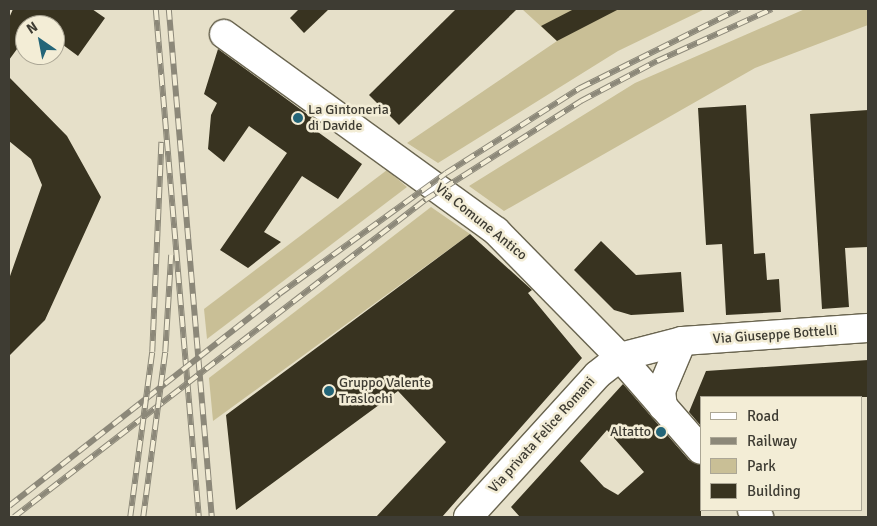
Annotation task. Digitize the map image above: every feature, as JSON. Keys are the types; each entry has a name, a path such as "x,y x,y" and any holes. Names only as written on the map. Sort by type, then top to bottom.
{"street":[{"name":"Via Comune Antico","path":"224,34 496,231 620,357 700,449"},
{"name":"Via Giuseppe Bottelli","path":"620,357 682,341 868,328"},
{"path":"664,407 661,391 682,341"},
{"name":"Via privata Felice Romani","path":"468,517 598,375 620,357"}],"green space":[{"path":"522,9 705,9 618,51 438,163 407,143 557,41"},
{"path":"805,9 868,9 868,25 755,68 504,211 469,186 635,83"},
{"path":"387,170 407,187 207,339 204,309"},
{"path":"431,207 470,234 213,421 209,378"}],"building":[{"path":"13,9 92,9 105,18 78,56 65,46 65,15 15,15 15,52 9,60 9,18"},
{"path":"299,9 329,9 304,33 290,18"},
{"path":"456,9 517,9 399,125 369,95"},
{"path":"574,9 619,9 557,41 541,26"},
{"path":"218,49 315,120 311,127 362,164 338,199 302,176 264,232 281,242 248,268 220,250 287,153 249,126 224,162 208,149 211,115 217,103 204,94"},
{"path":"9,77 67,136 101,197 45,320 9,356 9,279 42,185 31,159 9,141"},
{"path":"746,105 754,254 765,253 767,280 779,279 781,312 726,315 722,244 706,245 698,108"},
{"path":"868,110 868,247 845,248 849,307 822,309 810,114"},
{"path":"470,234 532,290 528,293 582,358 442,517 376,517 446,442 398,391 236,510 226,415"},
{"path":"601,241 636,275 681,272 684,312 631,315 614,310 574,270"},
{"path":"868,360 868,397 700,396 700,425 689,412 706,371"},
{"path":"623,384 689,460 700,465 701,517 520,517 511,507","holes":["607,430 644,472 618,495 604,487 580,461"]}],"railway":[{"path":"156,9 199,517"},
{"path":"169,9 212,517"},
{"path":"9,506 279,294 446,173 580,88 739,9"},
{"path":"14,517 425,200 581,101 657,61 772,9"},
{"path":"130,517 152,352 161,142"},
{"path":"143,517 165,352 171,255"}],"place":[{"name":"La Gintoneria di Davide","path":"298,118"},
{"name":"Gruppo Valente Traslochi","path":"329,391"},
{"name":"Altatto","path":"661,432"}]}
